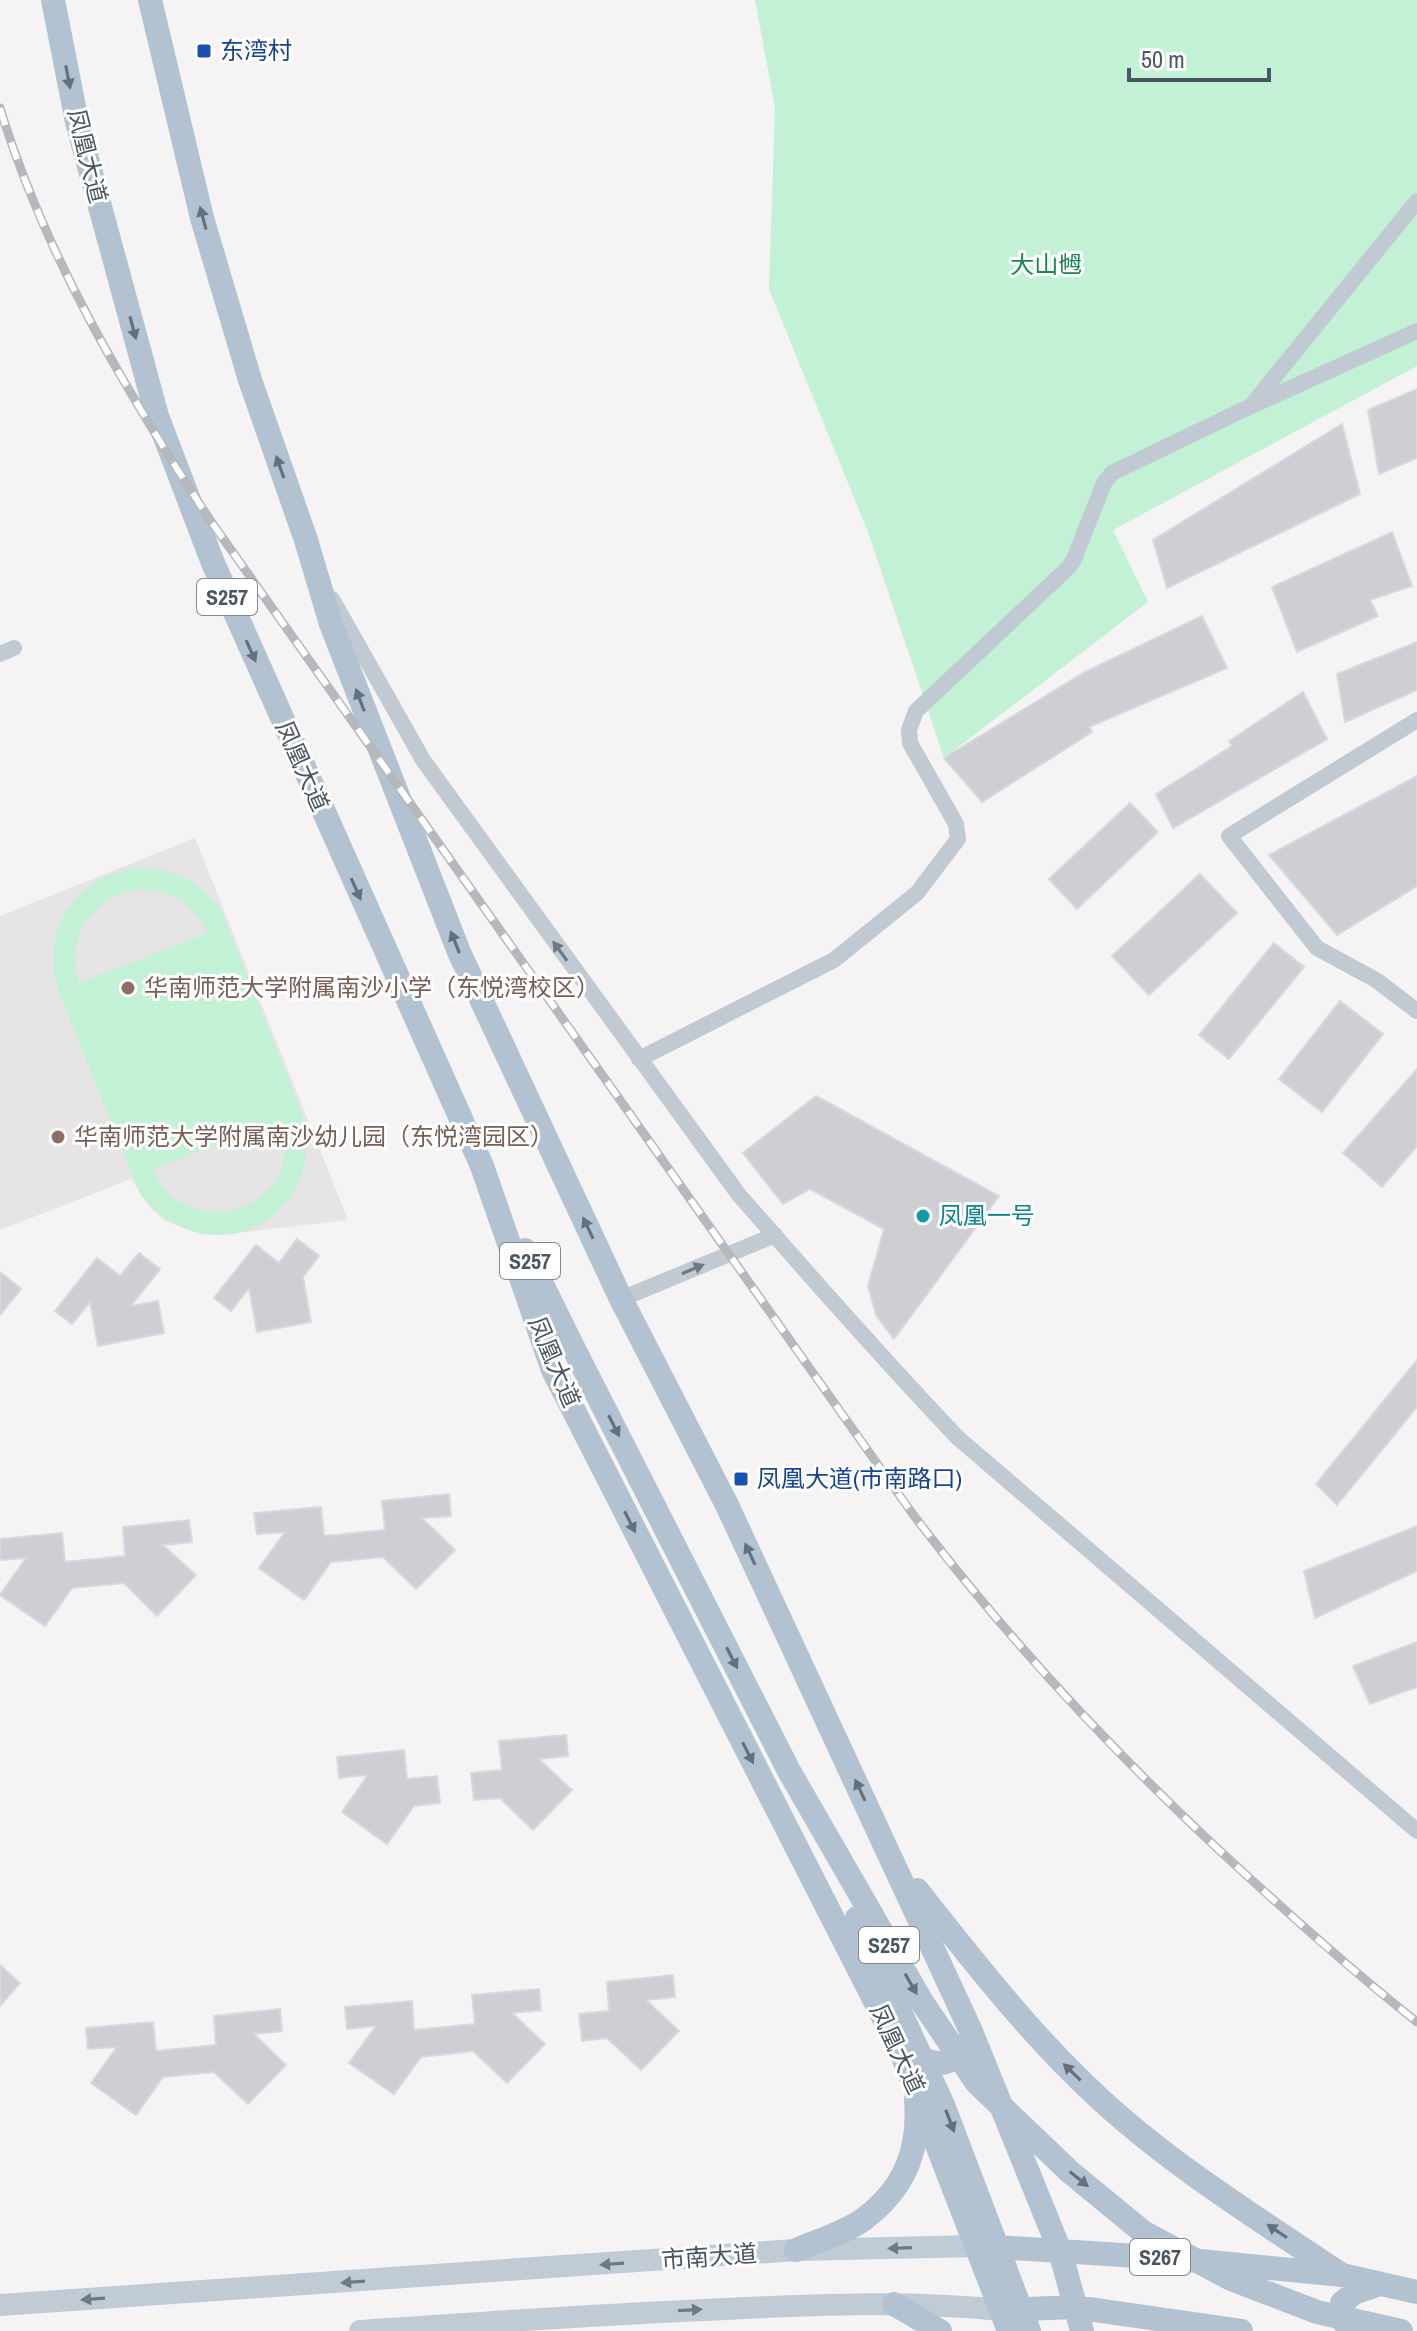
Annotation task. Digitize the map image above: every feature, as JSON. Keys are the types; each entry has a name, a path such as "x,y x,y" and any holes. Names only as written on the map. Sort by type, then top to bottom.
{"main road":[{"name":"凤凰大道","path":"53,0 77,122 157,416 213,563 482,1166 553,1370 901,2052 1005,2320"},
{"name":"S257","path":"150,0 202,218 250,380 306,540 331,624 459,952 621,1299 727,1505 970,2029 1060,2251 1074,2307"},
{"name":"S257","path":"482,1166 789,1771 922,2002 977,2083 1040,2145 1143,2232 1231,2279 1317,2312 1401,2331"},
{"path":"789,1771 943,2105 1029,2331"},
{"path":"893,1861 1050,2051 1101,2100 1153,2145 1342,2275"},
{"path":"901,2052 935,2064 954,2061 968,2050 970,2029"},
{"path":"796,2250 863,2220 897,2186 911,2160 918,2123 914,2082"},
{"name":"市南大道","path":"0,2305 796,2250 978,2246 1169,2258 1342,2275 1417,2292"},
{"path":"1349,2331 1341,2315 1342,2303 1354,2293 1377,2285"},
{"path":"360,2331 794,2305 934,2303 1005,2320 1074,2307 1241,2331"},
{"path":"894,2304 940,2331"},
{"path":"1074,2307 1082,2331"}],"street":[{"path":"1251,406 1417,201"},
{"path":"639,1059 834,960 917,893 958,839 956,824 910,743 909,730 916,711 1069,567 1104,483 1112,473 1417,331"},
{"path":"306,540 328,592 423,760 739,1195 897,1374 958,1438 1417,1831"},
{"path":"1417,720 1229,836 1317,948 1376,980 1417,1011"},
{"path":"621,1299 775,1235"}],"shaded area":[{"name":"华南师范大学附属南沙小学（东悦湾校区）","path":"195,838 348,1220 221,1235 202,1234 166,1221 151,1209 131,1179 0,1230 0,916"}],"green space":[{"name":"大山乸","path":"755,0 1417,0 1417,366 1113,530 1148,602 944,758 868,532 769,289 775,108"},
{"path":"139,867 174,873 194,883 220,908 302,1113 306,1151 298,1183 281,1208 257,1226 229,1234 198,1233 168,1220 140,1194 58,990 54,945 59,925 80,894 116,873","holes":["140,889 162,892 181,900 196,914 207,933 79,983 76,950 87,921 109,900","280,1120 285,1149 279,1174 264,1194 243,1207 219,1212 194,1208 171,1195 152,1170"]}],"building":[{"path":"1417,389 1417,458 1379,474 1368,410"},
{"path":"1342,424 1360,494 1167,588 1153,540"},
{"path":"1392,532 1412,586 1370,600 1378,616 1297,652 1272,587"},
{"path":"1202,616 1227,668 1089,727 1092,732 982,802 944,758 1085,672"},
{"path":"1417,642 1417,690 1345,722 1337,674"},
{"path":"1303,692 1327,739 1173,828 1156,794 1232,746 1229,741"},
{"path":"1417,776 1417,886 1337,935 1269,855"},
{"path":"1130,803 1158,832 1077,909 1049,879"},
{"path":"1200,874 1237,913 1149,995 1112,956"},
{"path":"1274,943 1304,967 1229,1059 1199,1035"},
{"path":"1340,1001 1383,1034 1322,1112 1279,1079"},
{"path":"1417,1069 1417,1146 1382,1187 1343,1153"},
{"name":"凤凰一号","path":"816,1096 999,1196 894,1339 876,1315 868,1286 884,1229 810,1189 783,1204 743,1153"},
{"path":"297,1239 319,1256 303,1277 311,1322 257,1332 249,1288 231,1311 214,1298 256,1245 279,1263"},
{"path":"139,1253 160,1269 131,1306 158,1301 164,1333 98,1346 90,1302 72,1324 55,1311 97,1258 120,1276"},
{"path":"0,1272 21,1289 0,1315"},
{"path":"1417,1360 1417,1407 1337,1505 1316,1484"},
{"path":"449,1494 451,1516 422,1518 455,1550 416,1589 383,1557 331,1562 304,1600 259,1568 285,1532 257,1534 254,1513 321,1507 324,1536 385,1530 382,1501"},
{"path":"189,1520 192,1542 163,1545 196,1575 157,1616 124,1583 72,1588 45,1626 0,1595 26,1558 0,1560 0,1539 62,1533 65,1562 125,1556 123,1527"},
{"path":"1417,1526 1417,1571 1315,1618 1304,1571"},
{"path":"1417,1642 1417,1687 1370,1704 1353,1666"},
{"path":"566,1735 568,1756 539,1759 572,1790 533,1830 500,1798 474,1800 471,1773 502,1770 499,1741"},
{"path":"404,1750 407,1779 437,1776 440,1803 414,1806 387,1844 342,1812 368,1775 339,1778 337,1757"},
{"path":"0,1965 20,1983 0,2006"},
{"path":"673,1975 675,1997 646,2000 679,2031 641,2070 607,2038 582,2041 579,2014 609,2011 607,1982"},
{"path":"539,1989 541,2010 512,2013 545,2044 507,2083 473,2051 421,2057 394,2094 349,2063 376,2026 347,2029 345,2007 412,2001 414,2030 475,2024 472,1995"},
{"path":"280,2009 282,2031 254,2034 286,2065 248,2104 214,2072 163,2077 136,2115 91,2083 117,2047 88,2049 86,2028 153,2022 156,2051 216,2045 214,2016"}],"railway":[{"path":"0,108 40,217 90,321 148,422 210,520 912,1513 1032,1660 1118,1752 1255,1883 1417,2022"}],"place":[{"name":"东湾村","path":"204,51"},
{"name":"华南师范大学附属南沙小学（东悦湾校区）","path":"128,988"},
{"name":"华南师范大学附属南沙幼儿园（东悦湾园区）","path":"58,1137"},
{"name":"凤凰一号","path":"923,1216"},
{"name":"凤凰大道(市南路口)","path":"741,1479"}]}
